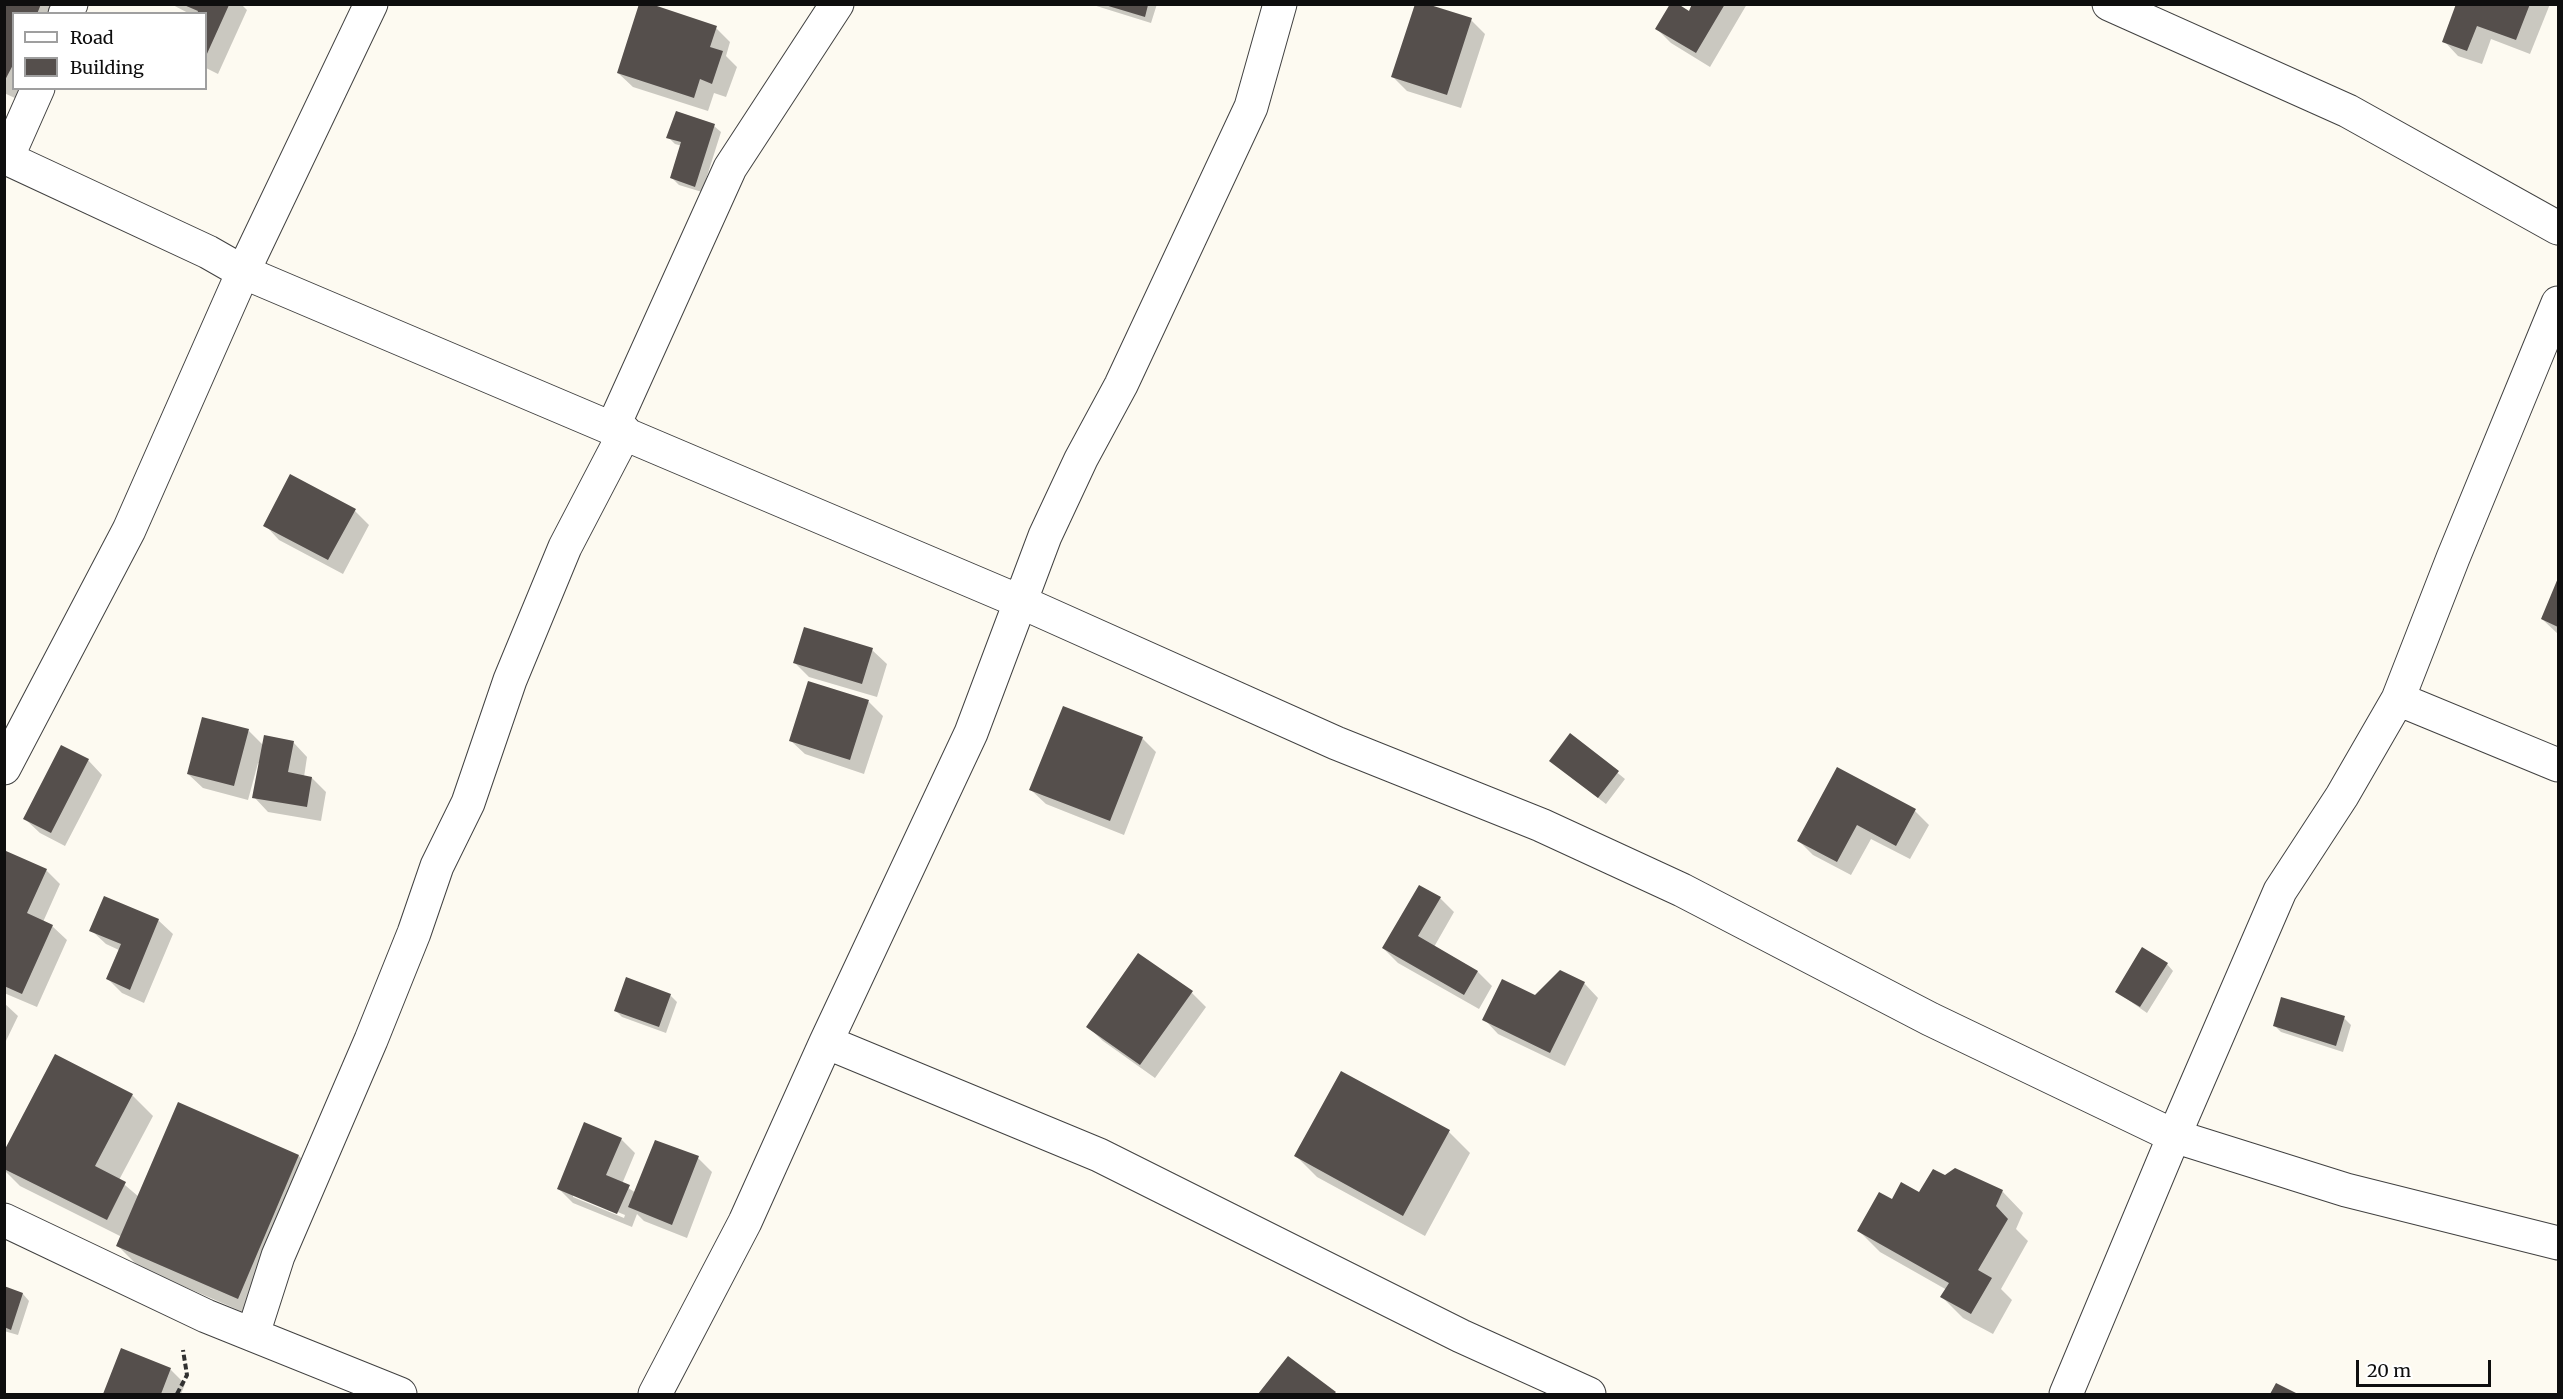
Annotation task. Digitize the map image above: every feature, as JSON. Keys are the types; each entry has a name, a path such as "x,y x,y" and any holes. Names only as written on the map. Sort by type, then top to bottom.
{"street":[{"path":"4,768 129,530 243,272 371,4"},
{"path":"253,1334 278,1256 371,1040 414,933 437,866 468,802 510,680 565,547 620,430 730,168 837,4"},
{"path":"655,1395 745,1222 826,1042 971,733 1045,537 1081,459 1121,385 1251,107 1280,4"},
{"path":"2109,4 2348,111 2559,228"},
{"path":"37,90 6,157 208,252 243,272 1021,602 1336,743 1541,825 1682,891 1930,1019 2174,1136 2346,1190 2559,1243"},
{"path":"2066,1395 2174,1136 2280,891 2342,796 2398,699 2453,558 2559,303"},
{"path":"2398,699 2559,765"},
{"path":"826,1042 1099,1155 1461,1336 1589,1395"},
{"path":"4,1220 206,1316 400,1395"}],"building":[{"path":"4,4 41,4 38,12 12,12 12,67 4,82"},
{"path":"639,4 651,4 717,26 710,47 723,51 712,84 700,79 694,98 617,73"},
{"path":"1415,4 1427,4 1472,18 1447,95 1391,77"},
{"path":"1670,4 1678,4 1689,11 1692,4 1725,4 1696,53 1655,29"},
{"path":"2456,4 2530,4 2516,40 2477,26 2467,51 2442,42"},
{"path":"184,5 229,5 207,54 207,12"},
{"path":"1105,5 1148,5 1145,17"},
{"path":"676,111 715,124 695,187 670,178 681,142 666,138"},
{"path":"290,474 356,509 328,560 263,526"},
{"path":"2558,578 2558,627 2541,619"},
{"path":"804,627 873,648 862,684 793,663"},
{"path":"808,681 869,700 850,760 789,741"},
{"path":"1063,706 1143,737 1110,821 1029,790"},
{"path":"202,717 249,729 234,786 187,774"},
{"path":"1570,733 1619,771 1598,798 1549,761"},
{"path":"264,735 294,741 288,772 312,777 307,807 252,798"},
{"path":"61,745 89,759 51,833 23,819"},
{"path":"1837,767 1916,809 1896,846 1857,825 1837,862 1797,841"},
{"path":"6,851 47,869 27,913 53,925 22,994 4,986 4,855"},
{"path":"1419,885 1441,897 1418,936 1478,971 1464,995 1382,948"},
{"path":"104,896 159,919 130,990 106,979 121,944 89,931"},
{"path":"2142,947 2168,963 2140,1007 2115,992"},
{"path":"1138,953 1193,991 1140,1065 1086,1027"},
{"path":"1560,970 1585,982 1550,1053 1482,1020 1502,979 1535,995"},
{"path":"626,977 671,994 659,1027 614,1011"},
{"path":"2281,997 2345,1016 2336,1046 2273,1026"},
{"path":"55,1054 133,1094 95,1166 126,1182 107,1220 4,1169 4,1151"},
{"path":"1341,1071 1450,1130 1403,1216 1294,1156"},
{"path":"178,1102 299,1155 238,1299 116,1246"},
{"path":"584,1122 622,1138 606,1175 630,1185 617,1214 557,1189"},
{"path":"655,1140 699,1156 672,1225 628,1207"},
{"path":"1955,1168 2003,1190 1996,1206 2008,1219 1978,1270 1992,1278 1971,1314 1940,1297 1949,1283 1857,1231 1879,1192 1892,1199 1901,1182 1919,1192 1933,1169 1945,1175"},
{"path":"4,1286 23,1293 11,1330 4,1327"},
{"path":"121,1348 171,1368 161,1394 103,1394"},
{"path":"1288,1356 1336,1392 1334,1394 1258,1394"},
{"path":"2276,1383 2298,1394 2270,1394"}]}
